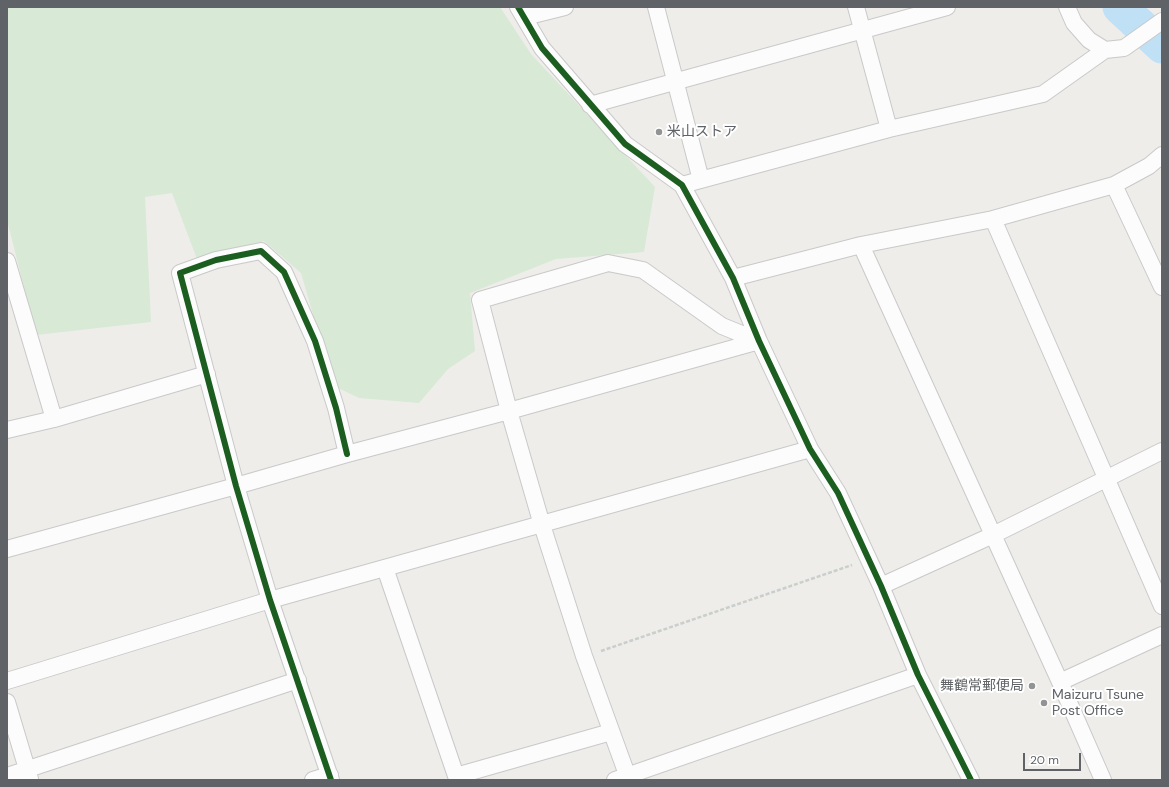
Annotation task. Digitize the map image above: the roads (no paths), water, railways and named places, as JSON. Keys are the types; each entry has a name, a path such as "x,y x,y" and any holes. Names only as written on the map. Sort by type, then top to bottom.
{"street":[{"path":"565,7 521,12 542,48 625,144 682,185 733,278 759,341 810,449 838,493 867,559 881,586 918,676 971,780"},
{"path":"656,7 701,180"},
{"path":"856,7 888,128"},
{"path":"590,105 947,7"},
{"path":"1067,7 1074,23 1089,40 1105,50"},
{"path":"682,185 888,128 1043,94 1105,50 1124,48 1162,21"},
{"path":"733,278 861,245 993,219 1114,185 1149,166 1162,155"},
{"path":"1114,185 1162,287"},
{"path":"993,219 1162,606"},
{"path":"861,245 1060,682 1103,780"},
{"path":"313,780 331,778 270,600 236,486 180,273 216,260 261,251 284,272 315,341 336,408 346,454"},
{"path":"7,260 54,419"},
{"path":"759,341 722,326 643,270 608,264 480,300 509,411 542,525 584,656 611,732 624,779 918,676"},
{"path":"7,549 759,341"},
{"path":"7,430 54,419 207,374"},
{"path":"7,681 270,600 810,449"},
{"path":"881,586 993,535 1162,451"},
{"path":"385,568 456,776 611,732"},
{"path":"1060,682 1162,635"},
{"path":"7,776 29,775 298,680"},
{"path":"7,702 29,775"}],"waterway":[{"path":"1120,7 1162,46"}],"place":[{"name":"米山ストア","path":"659,132"},
{"name":"舞鶴常郵便局","path":"1032,686"},
{"name":"Maizuru Tsune Post Office","path":"1044,703"}]}
